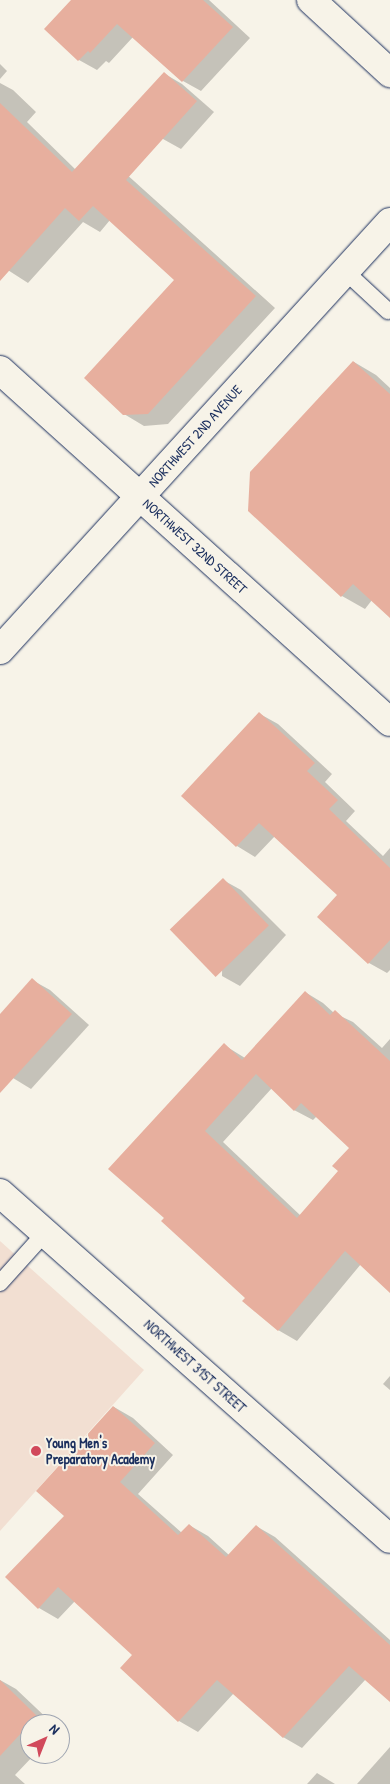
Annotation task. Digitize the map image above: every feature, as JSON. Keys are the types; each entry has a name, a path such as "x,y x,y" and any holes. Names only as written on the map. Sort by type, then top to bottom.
{"street":[{"path":"311,0 390,73"},
{"name":"NORTHWEST 2ND AVENUE","path":"0,650 390,222"},
{"name":"NORTHWEST 32ND STREET","path":"0,370 390,722"},
{"name":"NORTHWEST 31ST STREET","path":"0,1193 390,1539"}],"lane":[{"path":"345,271 388,311"},
{"path":"0,1283 45,1233"}],"shaded area":[{"name":"Young Men's Preparatory Academy","path":"0,1241 144,1370 0,1531"}],"building":[{"path":"71,0 203,0 233,27 182,82 117,24 90,53 88,51 78,61 44,29"},
{"path":"164,72 197,101 126,180 256,296 148,414 123,415 84,378 174,280 93,206 79,221 65,208 0,281 0,103 72,172"},
{"path":"353,361 390,394 390,618 353,584 341,597 248,511 250,472"},
{"path":"259,712 315,763 307,771 338,800 329,809 390,868 390,940 368,964 317,917 337,895 259,823 236,847 181,796"},
{"path":"223,878 269,925 216,977 170,929"},
{"path":"32,978 72,1014 0,1093 0,1014"},
{"path":"305,991 330,1015 335,1010 390,1061 390,1293 345,1251 278,1331 242,1301 245,1298 161,1221 164,1218 108,1169 224,1043 242,1060","holes":["256,1074 294,1111 301,1103 349,1148 332,1166 338,1171 297,1218 205,1131"]},
{"path":"113,1406 155,1443 120,1482 178,1535 189,1524 226,1557 256,1525 390,1645 390,1702 349,1666 283,1738 217,1680 178,1722 120,1668 132,1655 58,1587 38,1609 5,1577 64,1516 36,1491"},
{"path":"0,1680 35,1714 20,1714 20,1734 0,1756"}],"place":[{"name":"Young Men's Preparatory Academy","path":"36,1451"}]}
